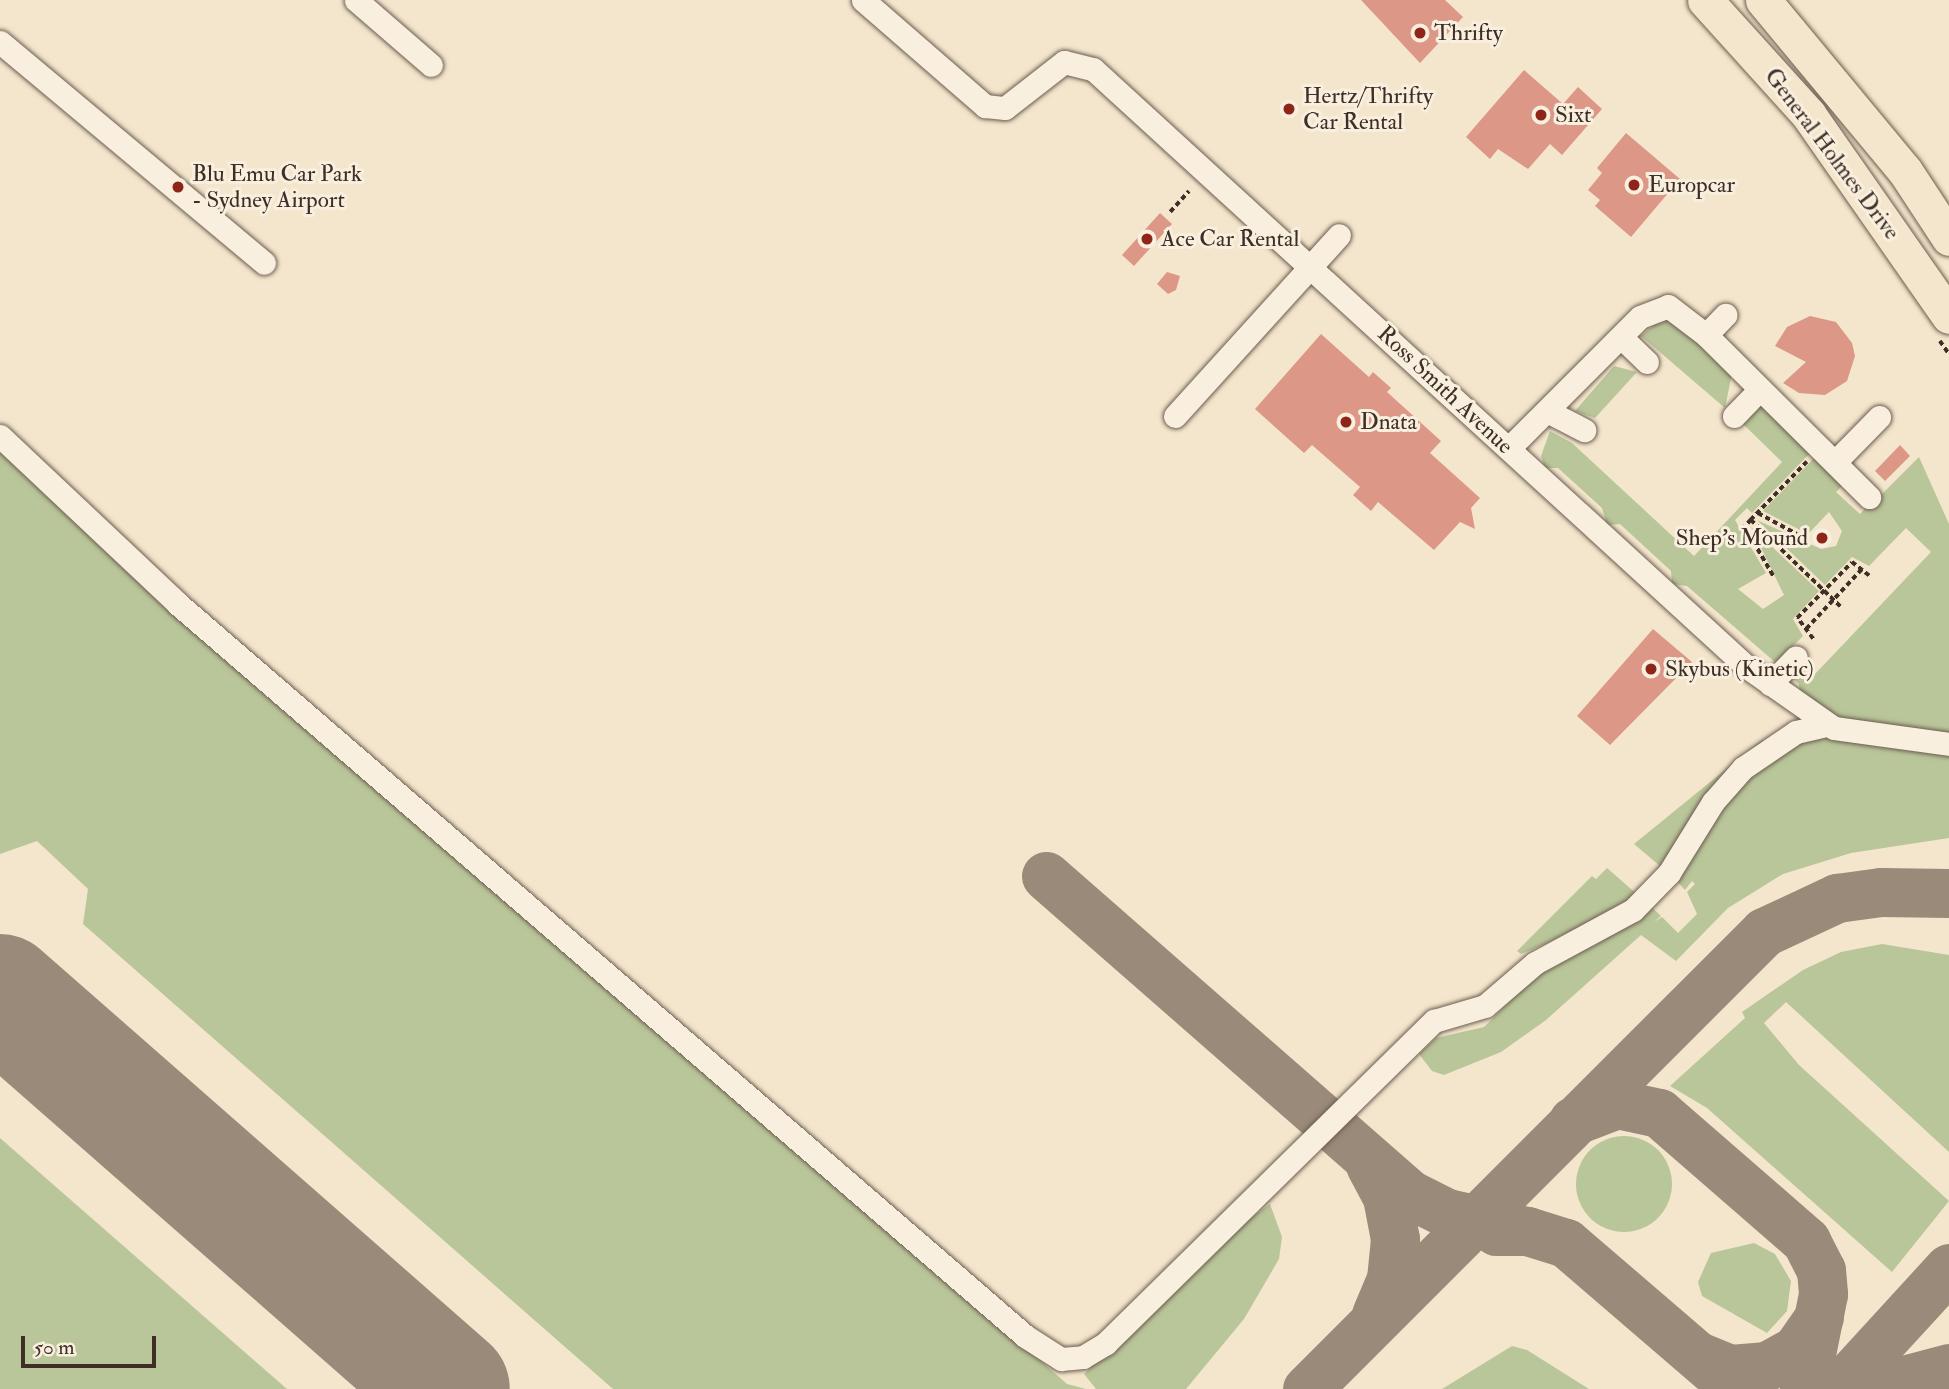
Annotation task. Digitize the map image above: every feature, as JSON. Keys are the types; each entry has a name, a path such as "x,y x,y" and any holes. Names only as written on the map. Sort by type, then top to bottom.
{"highway":[{"name":"General Holmes Drive","path":"1705,0 1808,114 1949,316"},
{"name":"General Holmes Drive","path":"1763,0 1906,171 1949,238"},
{"path":"1785,0 1845,70 1906,171"}],"lane":[{"path":"356,0 431,65"},
{"name":"Ross Smith Avenue","path":"863,0 985,106 1005,108 1064,62 1093,69 1770,684 1827,725"},
{"path":"0,42 264,263"},
{"path":"1175,416 1339,235"},
{"path":"1509,448 1653,308 1668,306 1706,335 1868,496"},
{"path":"1706,335 1725,315"},
{"path":"1621,337 1647,362"},
{"path":"1734,416 1760,389"},
{"path":"1546,411 1584,430"},
{"path":"1827,455 1879,417"},
{"path":"0,436 188,613 1025,1336 1061,1359 1083,1357 1106,1343 1434,1021 1485,1006 1535,963 1633,910 1669,873 1737,773 1789,736 1827,725 1949,744"},
{"path":"1770,684 1796,657"}],"path":[{"path":"1170,212 1189,191"},
{"path":"1774,577 1745,527 1827,455"},
{"path":"1758,513 1804,538"},
{"path":"1751,520 1842,608"},
{"path":"1813,639 1797,618 1852,562 1871,577"},
{"path":"1806,629 1862,569"}],"green space":[{"path":"1672,319 1732,373 1725,408 1641,336 1656,323"},
{"path":"1614,366 1637,372 1595,418 1575,411"},
{"path":"1764,403 1813,450 1752,513 1747,508 1735,520 1766,573 1738,589 1763,609 1784,595 1751,527 1819,591 1793,619 1803,636 1776,663 1687,586 1672,584 1671,571 1620,524 1607,525 1602,508 1558,468 1545,468 1541,456 1550,431 1572,443 1694,556 1782,462 1743,424"},
{"path":"0,447 1067,1384 1086,1389 613,1389 83,924 88,889 37,841 0,854"},
{"path":"1817,455 1846,482 1836,492 1860,514 1877,496 1850,463 1882,494 1919,457 1949,524 1949,738 1845,723 1800,696 1799,684 1790,676 1802,662 1815,674 1931,552 1906,528 1869,566 1852,557 1825,585 1757,520 1821,549 1836,546 1842,531 1829,512 1808,534 1763,511"},
{"path":"1820,736 1949,749 1949,838 1851,853 1783,874 1728,908 1676,961 1641,935 1546,1020 1501,1052 1444,1075 1432,1071 1419,1054 1436,1038 1484,1027 1547,964 1647,903 1661,916 1654,922 1662,917 1678,933 1697,914 1687,892 1695,884 1692,881 1685,890 1672,876 1703,825 1775,749"},
{"path":"1763,739 1762,748 1666,871 1634,844"},
{"path":"1607,868 1639,896 1545,944 1521,954 1517,951 1592,876 1596,879"},
{"path":"1882,944 1949,955 1949,1152 1786,1002 1764,1023 1799,1065 1949,1201 1892,1272 1707,1108 1670,1086 1745,1018 1742,1012 1803,970 1841,952"},
{"path":"1624,1136 1642,1140 1658,1150 1668,1166 1672,1184 1668,1202 1658,1218 1642,1228 1624,1232 1606,1228 1590,1218 1580,1202 1576,1184 1580,1166 1590,1150 1606,1140"},
{"path":"0,1138 287,1389 0,1389"},
{"path":"1270,1204 1282,1237 1279,1259 1244,1319 1186,1389 1096,1389 1084,1374 1230,1233"},
{"path":"1754,1243 1775,1254 1791,1281 1787,1311 1767,1333 1702,1296 1698,1282 1711,1253"},
{"path":"1512,1346 1527,1350 1589,1389 1442,1389"}],"building":[{"name":"Thrifty","path":"1361,0 1445,0 1463,17 1420,63"},
{"name":"Sixt","path":"1524,70 1563,104 1578,87 1602,109 1562,155 1550,144 1528,169 1498,149 1490,159 1466,137"},
{"name":"Europcar","path":"1626,133 1680,179 1631,237 1595,206 1600,200 1588,190 1602,173 1597,168"},
{"name":"Ace Car Rental","path":"1160,213 1172,224 1134,266 1122,255"},
{"path":"1167,272 1180,276 1176,290 1168,294 1157,284"},
{"path":"1810,316 1836,322 1852,343 1855,356 1847,381 1825,395 1799,393 1783,383 1806,362 1775,346 1787,327"},
{"name":"Dnata","path":"1321,334 1369,377 1373,372 1391,388 1387,392 1441,441 1430,453 1480,498 1471,508 1475,529 1460,522 1434,550 1378,502 1371,511 1353,495 1360,487 1312,445 1304,453 1255,409"},
{"path":"1900,445 1910,456 1885,481 1875,471"},
{"path":"1653,629 1692,662 1610,745 1577,716"}],"taxiway":[{"path":"1046,876 1411,1195 1447,1213 1527,1231"},
{"path":"1307,1389 1764,932 1837,898 1881,892 1949,893"},
{"path":"0,1018 41,1035 138,1120"},
{"path":"1573,1121 1617,1104 1659,1113 1806,1241 1821,1270 1823,1294 1804,1389"},
{"path":"1370,1165 1387,1197 1395,1239 1391,1279 1376,1314"},
{"path":"1496,1231 1527,1231 1566,1243 1736,1389"},
{"path":"1838,1389 1949,1268"},
{"path":"1698,1356 1731,1369 1767,1366 1796,1350 1819,1317"},
{"path":"1870,1389 1949,1368"}],"runway":[{"path":"0,995 449,1389"}],"place":[{"name":"Thrifty","path":"1420,33"},
{"name":"Hertz/Thrifty Car Rental","path":"1289,109"},
{"name":"Sixt","path":"1541,115"},
{"name":"Europcar","path":"1634,185"},
{"name":"Blu Emu Car Park - Sydney Airport","path":"178,187"},
{"name":"Ace Car Rental","path":"1147,239"},
{"name":"Dnata","path":"1346,422"},
{"name":"Shep's Mound","path":"1822,538"},
{"name":"Skybus (Kinetic)","path":"1651,669"}]}
